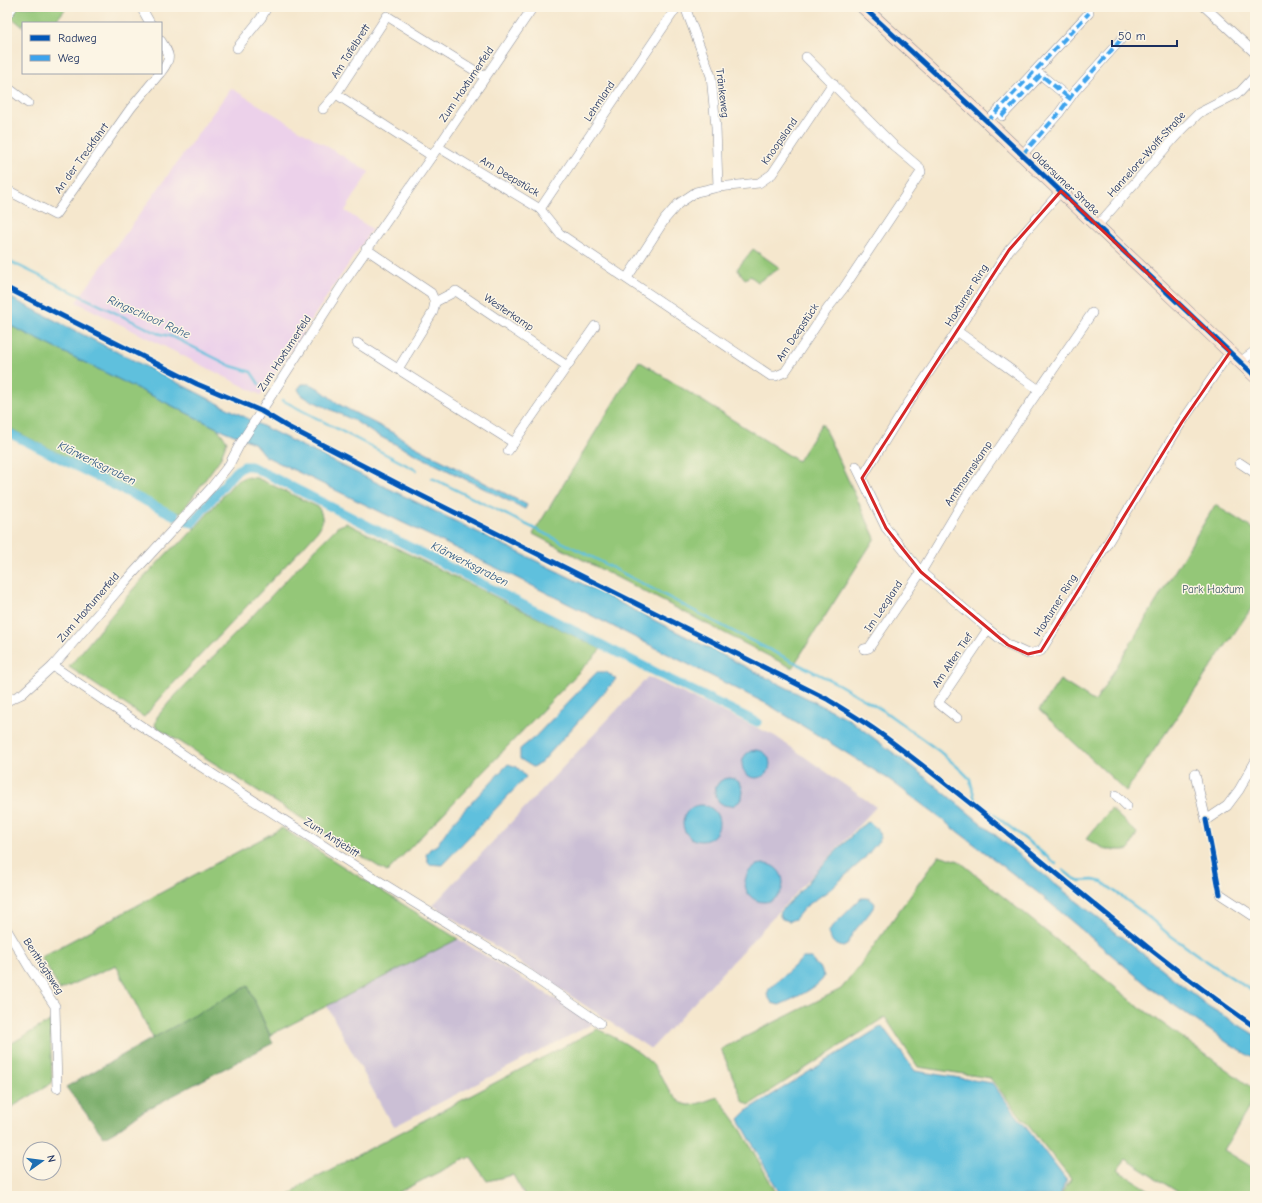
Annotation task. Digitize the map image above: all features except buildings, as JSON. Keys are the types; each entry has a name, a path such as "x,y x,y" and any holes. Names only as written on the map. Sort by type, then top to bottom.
{"main road":[{"name":"Oldersumer Straße","path":"863,7 1061,191 1255,376"}],"street":[{"path":"7,15 13,7"},
{"path":"141,7 145,21"},
{"path":"237,48 261,18 267,7"},
{"name":"Zum Haxtumerfeld","path":"7,701 22,694 53,666 125,582 211,488 229,465 240,444 366,249 432,156 533,7"},
{"name":"Lehmland","path":"540,209 677,7"},
{"name":"Tränkeweg","path":"685,7 711,76 716,127 718,187"},
{"path":"1205,7 1255,53"},
{"path":"987,122 1089,13"},
{"name":"Am Tafelbrett","path":"323,109 336,94 387,16 485,77"},
{"path":"1022,155 1059,113 1069,98 1125,35"},
{"name":"An der Treckfahrt","path":"162,43 168,53 168,63 162,70"},
{"name":"Am Deepstück","path":"438,147 540,209 560,234 771,376 776,376 785,372 828,308 843,290 921,172 920,168 894,146 806,57"},
{"name":"An der Treckfahrt","path":"7,190 54,215 131,108 158,74"},
{"path":"1002,116 1041,75 1069,98"},
{"name":"Hannelore-Wolff-Straße","path":"1097,226 1171,141 1199,113 1240,92 1255,76"},
{"name":"Knoopsland","path":"627,278 665,218 678,204 696,192 718,187 759,183 772,174 833,84"},
{"path":"7,87 28,103"},
{"name":"Am Tafelbrett","path":"336,94 432,156"},
{"name":"Haxtumer Ring","path":"862,478 907,405 957,331 1008,250 1061,191"},
{"path":"366,249 431,292 435,302 433,312 398,368"},
{"name":"Westerkamp","path":"435,302 456,291 568,366"},
{"name":"Amtmannskamp","path":"921,572 967,495 1092,313"},
{"path":"508,451 595,326"},
{"path":"957,331 1039,390"},
{"path":"357,343 514,443"},
{"path":"1240,362 1255,351"},
{"name":"Haxtumer Ring","path":"856,466 886,528 921,572 1008,645 1028,654 1041,651 1182,422 1230,352"},
{"path":"1240,463 1255,473"},
{"name":"Im Leegland","path":"864,649 869,648 921,572"},
{"name":"Am Alten Tief","path":"957,718 938,703 988,629"},
{"name":"Zum Antjebitt","path":"53,666 197,764 366,874 523,970 600,1023"},
{"path":"1195,774 1206,820 1227,806 1236,795 1255,762"},
{"path":"1116,795 1127,806"},
{"path":"1220,894 1255,917"},
{"name":"Benthögtsweg","path":"7,930 55,1006 57,1088"}],"highlighted area":[{"path":"1061,191 1230,352 1182,422 1041,651 1028,654 1008,645 921,572 886,528 862,478 1009,250"}],"shaded area":[{"path":"231,88 369,172 345,211 372,229 261,395 76,302"},
{"path":"648,677 775,736 876,807 651,1049 433,905"},
{"path":"458,939 594,1023 393,1127 327,1006"}],"green space":[{"path":"17,7 67,7 55,22 22,22 22,26 10,16"},
{"path":"753,249 780,268 758,282 750,276 745,279 737,269"},
{"path":"7,324 217,428 227,441 220,459 181,513 174,512 7,427"},
{"path":"639,361 798,461 822,423 875,538 792,668 533,534"},
{"path":"245,477 257,478 318,507 321,513 322,523 317,532 306,544 169,688 144,717 69,667 134,588 171,549 182,542 235,482"},
{"name":"Park Haxtum","path":"1215,505 1255,530 1255,603 1126,791 1039,710 1060,680 1095,702"},
{"path":"346,523 601,649 387,872 155,726 157,717 171,700 337,527"},
{"path":"1111,809 1137,833 1129,850 1107,850 1086,839"},
{"path":"282,828 458,939 270,1035 248,987 153,1038 116,965 60,990 41,957"},
{"path":"939,855 959,861 1137,1005 1255,1090 1255,1097 1224,1150 1255,1169 1255,1196 1184,1196 1126,1159 1117,1170 1159,1196 1060,1196 1071,1179 990,1078 918,1067 885,1017 749,1105 743,1101 721,1049 841,989 858,968"},
{"path":"248,986 273,1043 140,1113 120,1128 104,1137 66,1087"},
{"path":"50,1021 52,1083 7,1110 7,1046"},
{"path":"597,1029 625,1043 650,1062 672,1093 682,1103 688,1105 695,1104 718,1097 739,1126 778,1196 525,1196 513,1175 487,1181 471,1158 465,1159 391,1196 289,1196 301,1185"}],"water":[{"path":"7,296 296,443 573,579 850,720 920,773 1044,875 1208,1006 1255,1035 1255,1059 1232,1046 1153,990 1037,892 890,780 769,705 517,578 265,456 254,443 217,428 7,324"},
{"path":"302,384 309,384 318,388 340,405 397,435 414,446 527,505 525,509 373,433 355,421 302,396 298,389"},
{"path":"597,672 606,672 616,679 541,763 533,767 520,759 520,749 536,736"},
{"path":"756,750 766,754 770,764 766,774 756,778 746,774 742,764 746,754"},
{"path":"508,764 517,767 526,777 442,865 429,864 426,855 430,849 437,845 452,823"},
{"path":"729,778 739,782 743,792 739,802 729,806 719,802 715,792 719,782"},
{"path":"705,805 714,810 718,816 718,830 714,836 705,841 697,841 688,836 684,830 683,819 688,810 694,806"},
{"path":"870,822 877,828 881,838 863,860 828,891 805,907 795,919 789,921 782,919 779,915 783,909 817,871 859,828"},
{"path":"760,864 768,864 775,867 780,872 783,883 780,894 775,899 768,902 760,902 753,899 748,894 745,887 745,879 748,872 753,867"},
{"path":"861,898 869,899 875,904 852,934 847,945 843,947 837,945 830,939 828,933"},
{"path":"803,958 812,958 814,963 820,967 824,976 822,980 812,989 790,1000 779,1005 772,1003 767,995 769,989"},
{"path":"882,1026 915,1071 992,1083 1067,1181 1059,1196 781,1196 739,1119 748,1110"}],"waterway":[{"name":"Ringschloot Rahe","path":"7,260 157,333 173,337 231,366 251,372 259,384"},
{"path":"282,400 416,470"},
{"name":"Klärwerksgraben","path":"7,432 175,516"},
{"name":"Klärwerksgraben","path":"189,522 192,523 234,473 244,466 251,466 671,680 757,722"},
{"path":"432,478 590,556 740,635 838,684 884,711 939,751 961,770 970,779 975,800 1056,864"},
{"path":"1063,870 1073,878 1080,881 1093,880 1102,882 1144,913 1167,933 1255,993"}],"marked path":[{"path":"987,122 1089,13"},
{"path":"1022,155 1059,113 1075,91 1125,35"},
{"path":"1002,116 1041,75 1069,98"}],"cycle path":[{"path":"863,7 976,111 1255,376"},
{"path":"7,288 197,384 261,411 286,426 410,490 827,699 871,727 932,773 1114,921 1207,993 1255,1027"},
{"path":"1206,820 1220,894"}]}
